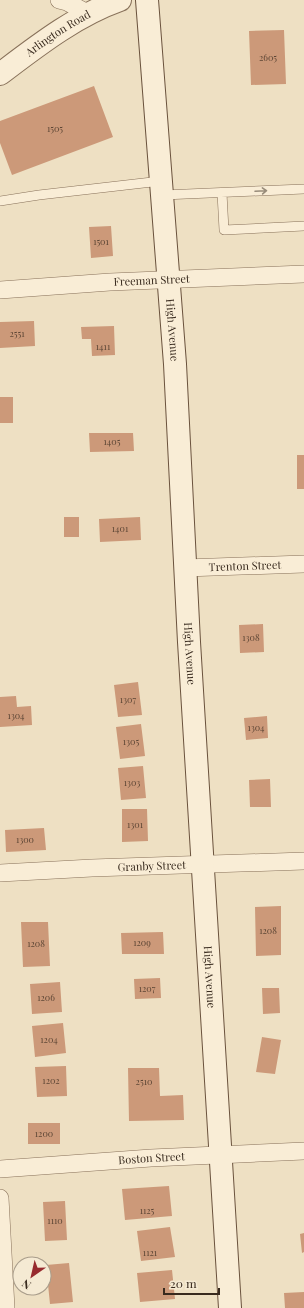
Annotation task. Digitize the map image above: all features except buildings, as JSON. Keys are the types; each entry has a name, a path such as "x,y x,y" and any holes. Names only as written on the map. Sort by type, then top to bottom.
{"main road":[{"name":"Arlington Road","path":"0,74 55,33 89,14 120,0"},
{"name":"High Avenue","path":"147,0 169,280 230,1308"}],"street":[{"path":"59,0 67,2 89,14"},
{"name":"Freeman Street","path":"0,290 110,282 304,274"},
{"name":"Trenton Street","path":"185,568 304,564"},
{"name":"Granby Street","path":"0,873 304,860"},
{"name":"Boston Street","path":"0,1169 151,1158 304,1151"},
{"path":"0,1198 6,1308"}],"lane":[{"path":"0,201 39,195 162,188 222,192 304,189"},
{"path":"222,192 224,230 304,226"}]}
